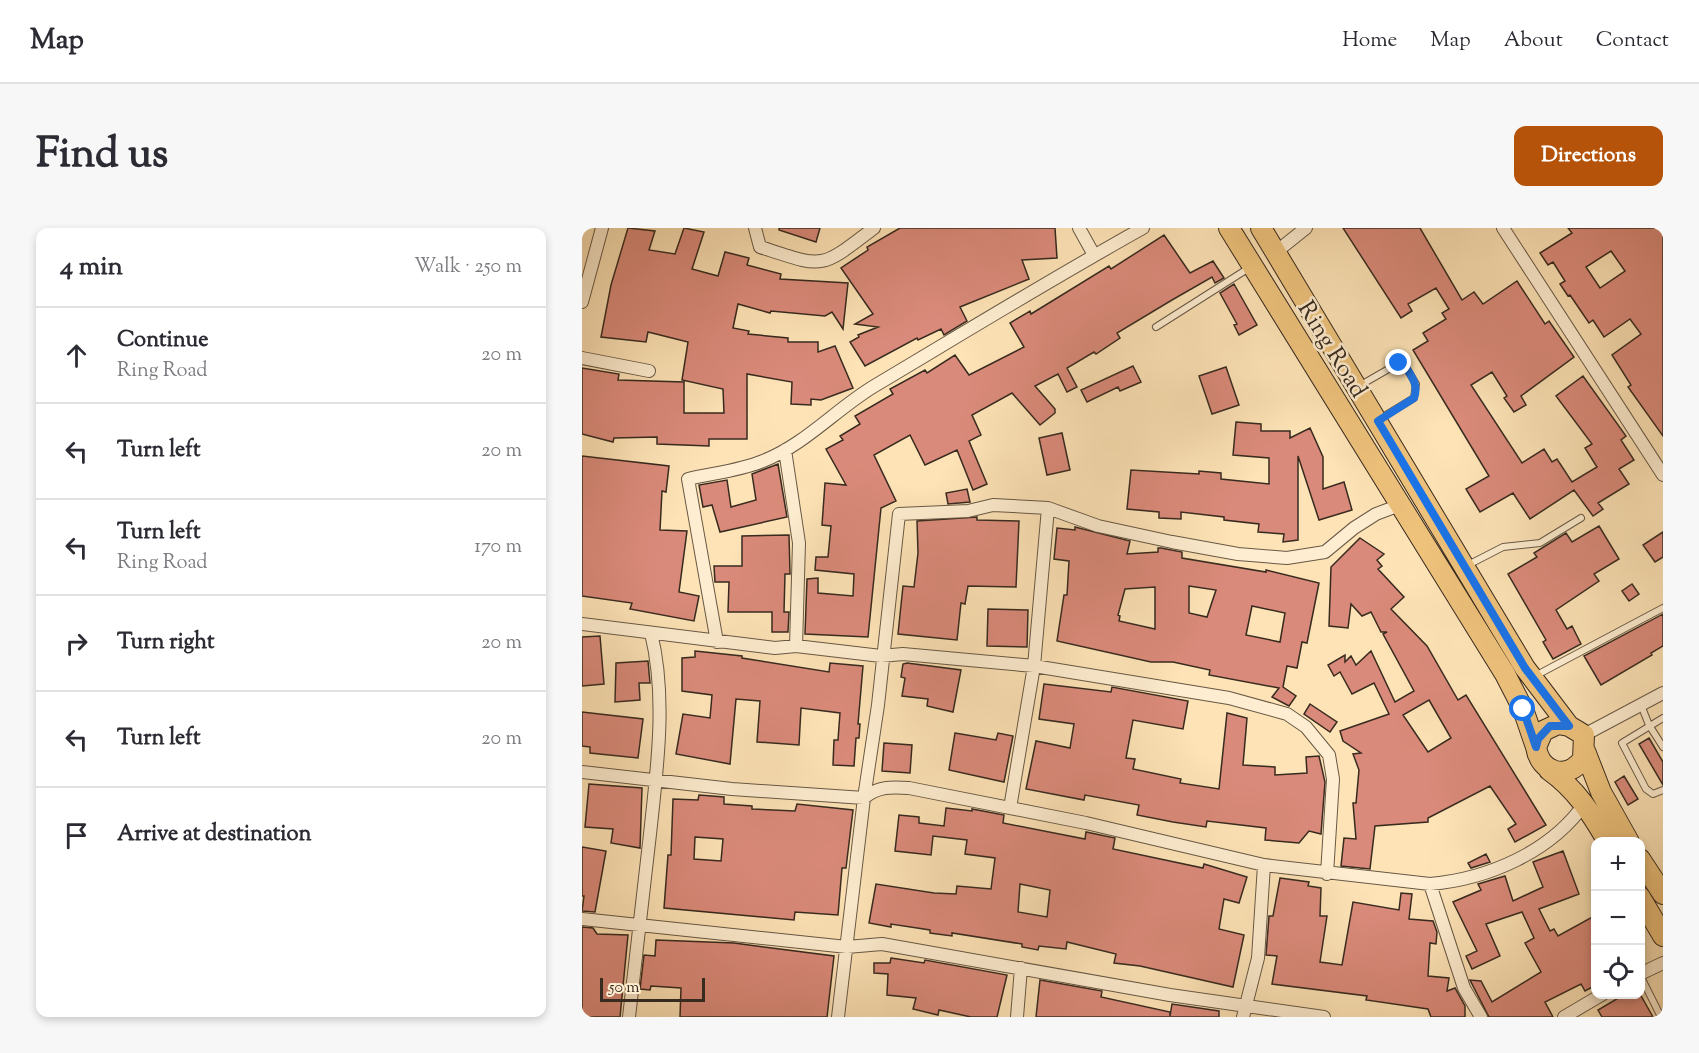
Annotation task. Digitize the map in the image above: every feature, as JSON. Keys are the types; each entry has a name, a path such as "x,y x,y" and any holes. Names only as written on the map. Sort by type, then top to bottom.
{"main road":[{"name":"Ring Road","path":"1229,228 1505,674 1523,709 1536,747"},
{"name":"Ring Road","path":"1261,228 1531,677 1579,737 1601,792 1626,837"},
{"path":"1547,769 1563,773 1578,766 1579,737 1550,726 1538,739 1536,747 1541,763 1547,769 1569,784 1585,803 1605,837"},
{"path":"1645,865 1663,894"},
{"path":"1645,904 1663,936"}],"street":[{"path":"582,302 602,228"},
{"path":"755,228 760,247 812,264 824,262 842,252 874,228"},
{"path":"1078,228 1094,255"},
{"path":"717,642 688,479 731,471 764,461 785,450 814,432 865,392 1143,228"},
{"path":"1276,252 1306,228"},
{"path":"1503,228 1663,475"},
{"path":"582,357 649,371"},
{"path":"785,450 799,543 795,646"},
{"path":"838,1017 864,798 878,705 881,656 899,514 968,511 993,505 1048,508 1098,526 1172,542 1238,554 1287,558 1325,552 1361,523 1400,506"},
{"path":"1010,808 1034,666 1048,508"},
{"path":"582,624 775,648 795,646 881,656 903,654 1034,666 1251,702 1287,714 1306,727 1329,755 1334,779 1328,874"},
{"path":"629,1017 656,780 659,688 657,655 651,633"},
{"path":"1579,737 1663,693"},
{"path":"582,772 732,789 864,798 870,792 887,787 909,788 1086,823 1264,865 1430,884 1457,881 1507,865 1567,827 1585,803"},
{"path":"1245,1011 1258,958 1264,865"},
{"path":"1430,884 1464,988 1481,1017"},
{"path":"582,919 847,947 882,944 1170,995 1245,1011 1324,1017"},
{"path":"1645,973 1663,963"},
{"path":"1017,1017 1021,968"},
{"path":"1564,1017 1595,999"}],"lane":[{"path":"1156,327 1252,266"},
{"path":"1357,387 1393,366 1404,364 1416,384 1414,398 1378,421"},
{"path":"1465,567 1503,547 1540,543 1581,518"},
{"path":"1531,677 1663,608"},
{"path":"1641,705 1649,725 1663,747"},
{"path":"1663,718 1622,743 1646,789 1653,794 1663,790"},
{"path":"1645,983 1661,1017"}],"building":[{"path":"628,228 655,231 649,250 675,254 684,228 704,232 692,269 718,276 725,252 749,258 747,265 781,274 780,279 848,283 843,329 832,312 825,316 771,311 770,313 738,304 733,328 749,331 748,334 788,338 788,342 818,342 818,352 835,346 853,388 821,400 811,399 811,405 791,404 792,382 747,374 747,439 709,439 709,446 657,444 657,437 614,438 613,442 582,434 582,368 619,374 618,380 684,382 684,413 724,413 723,389 682,380 688,342 648,332 646,342 601,337 611,285"},
{"path":"779,228 820,228 816,242 779,230"},
{"path":"900,228 1055,228 1057,258 1022,260 1029,279 960,307 967,321 944,335 941,329 918,340 917,338 865,366 850,342 859,337 858,335 878,327 855,324 873,314 841,268 868,250 867,247"},
{"path":"1343,228 1420,228 1462,300 1474,292 1483,304 1517,281 1545,324 1549,321 1574,357 1521,396 1526,405 1514,412 1504,398 1507,396 1492,372 1471,385 1522,463 1544,449 1552,462 1557,459 1572,482 1597,467 1585,448 1592,444 1556,396 1583,376 1626,436 1621,440 1634,460 1619,469 1629,484 1598,503 1603,509 1593,516 1574,490 1530,519 1513,493 1480,512 1466,489 1489,476 1413,350 1428,341 1423,333 1446,319 1442,313 1449,309 1436,288 1408,304 1412,311 1401,318"},
{"path":"1568,228 1663,228 1663,436 1628,387 1631,385 1612,355 1641,334 1630,319 1604,337 1593,320 1589,323 1570,295 1568,296 1560,284 1565,281 1553,262 1548,265 1540,253 1572,233","holes":["1611,251 1625,271 1600,288 1586,267"]},
{"path":"1164,235 1190,273 1213,261 1224,278 1215,283 1212,277 1117,333 1120,338 1096,354 1094,352 1067,368 1077,387 1067,392 1058,374 1035,386 1055,409 1055,413 1040,425 1012,393 972,415 981,435 969,441 987,484 973,490 957,450 925,465 910,435 874,455 896,501 881,508 868,637 805,634 807,579 818,578 818,593 853,596 854,574 815,570 816,557 828,557 831,526 822,525 825,483 846,485 826,449 843,440 840,436 860,424 855,416 893,394 890,389 925,370 927,373 955,355 969,375 1024,347 1010,323 1030,311 1031,314 1109,266 1111,269"},
{"path":"1234,284 1257,325 1239,335 1234,325 1237,324 1220,293"},
{"path":"1133,366 1141,382 1120,391 1118,387 1087,402 1081,390"},
{"path":"1226,367 1239,405 1212,414 1199,376"},
{"path":"1236,422 1261,424 1261,431 1290,431 1290,438 1310,428 1323,457 1323,489 1344,482 1352,510 1319,520 1298,456 1298,540 1283,542 1284,534 1258,532 1259,524 1224,520 1224,517 1181,512 1181,519 1159,518 1159,512 1127,509 1131,470 1221,473 1221,479 1269,484 1269,458 1233,455"},
{"path":"1062,433 1070,470 1047,475 1039,438"},
{"path":"582,456 669,466 666,492 662,491 660,530 687,531 679,592 699,596 694,621 630,609 632,603 582,596"},
{"path":"778,464 787,517 720,532 712,505 703,507 699,485 727,480 731,507 756,500 752,474"},
{"path":"967,489 970,502 948,504 946,493"},
{"path":"977,517 977,520 1019,521 1016,587 968,586 965,604 961,603 957,640 898,634 903,586 914,587 918,553 917,521"},
{"path":"1599,526 1619,559 1594,574 1599,581 1556,610 1567,629 1572,626 1581,644 1553,659 1543,642 1546,640 1508,574 1537,557 1534,553 1566,533 1572,542"},
{"path":"1075,527 1130,541 1127,554 1158,552 1158,548 1161,548 1182,552 1182,558 1266,572 1266,570 1319,583 1307,643 1302,642 1297,668 1287,666 1283,687 1296,696 1289,706 1272,697 1279,688 1209,675 1210,670 1173,662 1151,662 1057,641 1064,595 1067,595 1069,561 1054,559 1057,528 1075,530","holes":["1189,586 1216,590 1207,617 1189,613","1155,587 1155,629 1119,621 1120,616 1118,615 1125,589","1252,606 1285,613 1280,642 1246,635"]},
{"path":"1663,532 1663,557 1655,562 1643,545"},
{"path":"789,535 790,574 785,574 784,612 789,612 788,632 772,632 772,612 728,612 729,582 715,582 714,566 742,566 742,536"},
{"path":"1360,538 1384,554 1377,560 1382,566 1378,569 1404,597 1391,609 1427,646 1458,700 1466,695 1546,825 1515,842 1508,829 1516,824 1490,786 1428,818 1428,822 1375,826 1370,869 1341,866 1344,838 1356,839 1353,803 1356,803 1359,770 1353,754 1361,753 1343,741 1340,731 1389,714 1374,683 1352,694 1340,672 1334,676 1328,665 1345,655 1345,662 1351,656 1356,665 1371,651 1395,702 1414,691 1383,634 1387,632 1381,632 1371,612 1362,616 1351,604 1348,628 1329,626 1331,567","holes":["1429,700 1451,738 1428,752 1403,715"]},
{"path":"1632,584 1639,594 1629,601 1622,591"},
{"path":"988,609 1028,610 1027,647 987,646"},
{"path":"1663,614 1663,646 1601,685 1584,656"},
{"path":"600,636 604,684 582,686 582,637"},
{"path":"695,651 742,656 742,658 829,672 830,663 863,666 859,738 856,738 854,766 833,765 834,740 838,740 840,713 801,708 799,745 757,742 760,701 736,699 730,764 676,754 683,714 710,718 712,695 682,691 682,658 695,657"},
{"path":"648,661 650,683 639,683 640,700 615,702 616,663"},
{"path":"903,664 961,670 953,712 927,706 928,699 902,696 905,678 901,677"},
{"path":"1044,684 1111,692 1112,687 1188,701 1183,729 1133,720 1126,758 1135,759 1133,769 1181,779 1180,783 1219,789 1227,713 1247,718 1243,765 1275,767 1275,775 1307,773 1306,757 1319,756 1325,782 1321,834 1309,831 1299,843 1265,840 1266,828 1207,821 1206,827 1173,822 1137,815 1139,805 1085,795 1084,800 1026,789 1036,741 1070,748 1074,724 1039,719"},
{"path":"1310,704 1337,722 1330,732 1304,714"},
{"path":"582,712 643,719 638,758 590,753 590,747 582,746"},
{"path":"955,733 996,740 998,733 1013,736 1004,782 949,770"},
{"path":"1649,738 1663,762 1663,785 1639,744"},
{"path":"884,743 912,745 910,773 882,771"},
{"path":"1624,776 1638,799 1628,805 1615,782"},
{"path":"589,784 642,788 640,848 611,843 613,829 585,827"},
{"path":"699,795 724,797 724,804 752,806 752,809 795,811 797,804 853,810 846,868 842,868 838,915 795,912 794,920 664,908 668,855 671,855 673,799 698,800","holes":["695,837 723,839 721,861 694,859"]},
{"path":"946,808 972,811 972,809 1004,815 1003,823 1085,839 1086,832 1115,838 1113,849 1203,868 1204,864 1247,877 1239,903 1224,899 1219,929 1244,935 1233,987 1140,966 1114,963 1116,954 1067,942 1066,949 1039,946 1038,950 1022,947 1022,944 952,933 952,936 930,933 930,930 891,924 891,927 869,923 876,884 956,894 957,886 991,889 995,858 965,854 967,840 933,836 931,855 895,851 899,815 919,817 919,823 944,826","holes":["1020,884 1050,890 1047,917 1018,912"]},
{"path":"582,847 606,851 595,912 582,911 584,896 582,896"},
{"path":"1563,851 1579,894 1539,909 1550,931 1554,929 1558,936 1591,918 1591,988 1585,991 1581,984 1545,1002 1553,1017 1489,1017 1470,980 1481,981 1492,1002 1541,972 1525,943 1534,938 1522,912 1486,924 1500,956 1472,969 1466,956 1477,951 1453,902 1481,890 1478,884 1505,876 1513,901 1543,887 1533,862"},
{"path":"1486,854 1490,862 1471,868 1468,863"},
{"path":"1280,878 1309,882 1308,886 1321,888 1320,916 1327,916 1320,962 1342,965 1353,902 1399,910 1401,893 1412,894 1409,919 1433,921 1437,932 1436,944 1430,943 1428,976 1449,978 1447,991 1455,988 1465,1006 1465,1017 1431,1017 1428,1009 1366,1000 1367,996 1272,984 1277,956 1266,955 1269,916 1273,916"},
{"path":"582,927 593,928 597,934 628,935 620,1017 582,1017"},
{"path":"656,940 734,943 834,956 827,1017 680,1017 681,988 651,986 650,990 640,989 644,955 655,956"},
{"path":"891,958 924,963 925,960 1007,975 997,1017 971,1017 939,1010 938,1015 913,1009 916,998 887,995 888,974 874,973 874,963 890,963"},
{"path":"1040,980 1102,991 1101,997 1170,1012 1170,1016 1172,1004 1219,1011 1219,1017 1036,1017"},
{"path":"1617,999 1643,999 1653,1017 1602,1017 1598,1010"}],"route":[{"path":"1399,363 1404,364 1416,384 1414,398 1378,421 1525,668 1569,726 1558,724 1550,726 1543,731 1536,747 1523,709"}]}
